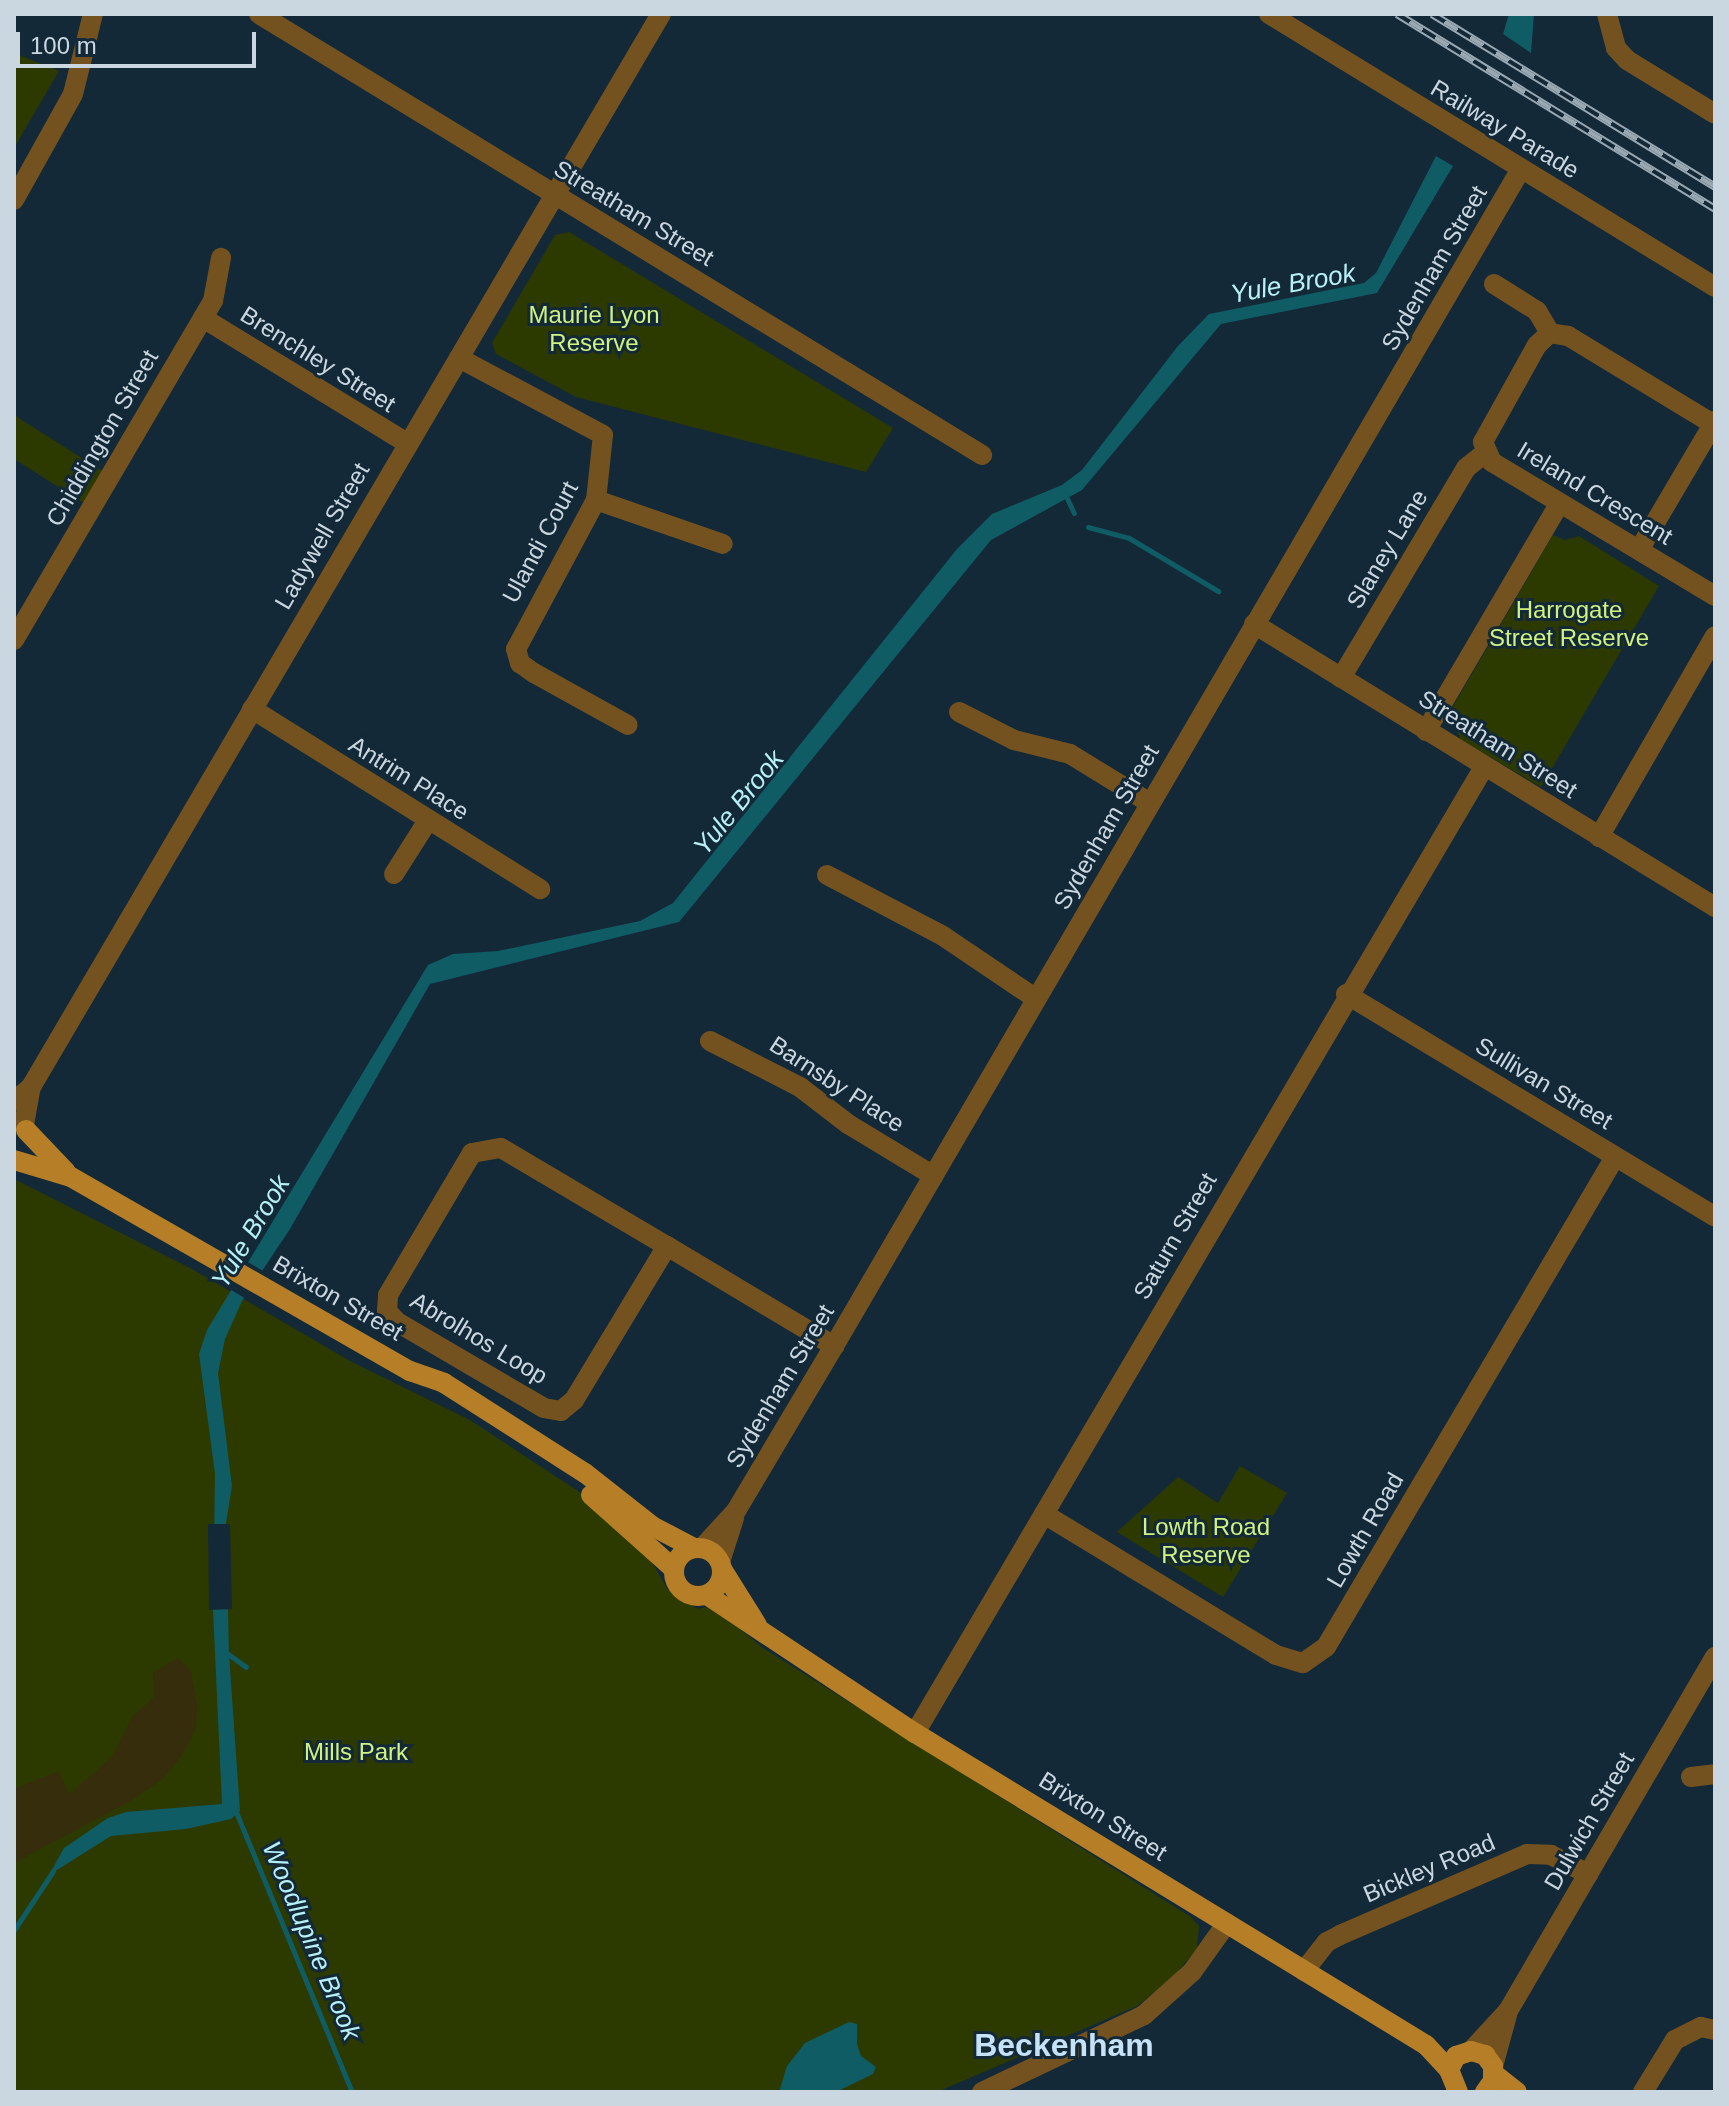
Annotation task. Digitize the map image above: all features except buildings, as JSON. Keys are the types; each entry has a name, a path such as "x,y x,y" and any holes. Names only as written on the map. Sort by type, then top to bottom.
{"main road":[{"name":"Brixton Street","path":"22,1123 26,1144 14,1160 71,1177 206,1251 410,1371 436,1393 566,1474 673,1568 675,1583 685,1593 707,1595 757,1625 915,1733 1426,2045 1467,2052"},
{"name":"Brixton Street","path":"22,1123 71,1177"},
{"name":"Brixton Street","path":"410,1371 444,1383 528,1435 652,1526 698,1548 721,1566 757,1625"},
{"path":"673,1568 680,1555 698,1548"},
{"path":"707,1595 719,1584 721,1566"},
{"name":"Brixton Street","path":"1426,2045 1452,2085"},
{"path":"1452,2085 1467,2052 1485,2055 1491,2077 1517,2092"}],"street":[{"path":"14,200 73,94 93,14"},
{"name":"Streatham Street","path":"259,14 982,455"},
{"name":"Ladywell Street","path":"22,1123 31,1087 661,14"},
{"name":"Railway Parade","path":"1269,14 1715,287"},
{"path":"1607,14 1616,48 1627,60 1715,114"},
{"name":"Sydenham Street","path":"698,1548 736,1511 1521,169"},
{"name":"Chiddington Street","path":"14,640 203,318 218,288 221,258"},
{"path":"1494,284 1537,311 1550,333 1568,336 1714,422 1639,550"},
{"name":"Brenchley Street","path":"203,318 407,443"},
{"name":"Ireland Crescent","path":"1550,333 1537,345 1487,430 1485,453 1560,503 1715,596"},
{"name":"Ulandi Court","path":"459,358 537,404 596,428 606,448 596,500 516,649 520,663 534,673 628,725"},
{"name":"Slaney Lane","path":"1341,678 1466,468 1485,453"},
{"path":"596,500 723,544"},
{"path":"1426,731 1560,503"},
{"name":"Streatham Street","path":"1254,624 1715,907"},
{"path":"1599,837 1715,636"},
{"name":"Antrim Place","path":"252,709 427,822 540,889"},
{"path":"959,712 1014,740 1070,754 1150,803"},
{"name":"Saturn Street","path":"915,1733 1346,994 1484,767"},
{"path":"394,874 427,822"},
{"path":"827,875 943,936 1035,998"},
{"name":"Sullivan Street","path":"1346,994 1715,1217"},
{"name":"Barnsby Place","path":"710,1041 800,1087 848,1124 934,1176"},
{"name":"Ladywell Street","path":"14,1101 31,1087"},
{"name":"Abrolhos Loop","path":"667,1246 574,1400 561,1411 544,1408 397,1322 387,1311 388,1295 472,1153 486,1147 501,1148 667,1246 834,1346"},
{"name":"Lowth Road","path":"1044,1514 1276,1655 1303,1663 1326,1647 1615,1157"},
{"name":"Sydenham Street","path":"721,1566 736,1511"},
{"name":"Dulwich Street","path":"1467,2052 1508,2011 1715,1657"},
{"path":"1691,1777 1715,1774"},
{"name":"Bickley Road","path":"1304,1971 1327,1942 1340,1935 1527,1854 1551,1855 1588,1874"},
{"path":"982,2092 1144,2015 1192,1972 1227,1923"},
{"name":"Dulwich Street","path":"1491,2077 1508,2011"},
{"path":"1643,2092 1675,2040 1701,2027 1715,2030"}],"green space":[{"path":"14,53 59,71 14,148"},
{"name":"Maurie Lyon Reserve","path":"569,232 893,428 866,472 576,397 496,354 492,343 555,235"},
{"path":"14,415 104,472 84,503 14,459"},
{"name":"Harrogate Street Reserve","path":"1553,535 1565,540 1579,536 1659,586 1541,787 1460,739 1451,710"},
{"name":"Mills Park","path":"14,1179 192,1269 350,1361 470,1420 578,1491 646,1552 668,1590 698,1609 706,1607 727,1618 763,1648 1191,1917 1199,1926 1197,1949 1170,1980 1137,2006 937,2092 14,2092"},
{"name":"Lowth Road Reserve","path":"1240,1466 1287,1493 1223,1597 1117,1532 1178,1477 1218,1503"}],"sand":[{"path":"178,1658 191,1671 197,1703 196,1729 182,1755 163,1779 132,1800 14,1863 14,1789 59,1771 69,1794 112,1757 133,1715 154,1698 153,1673"}],"shaded area":[{"path":"1509,14 1534,14 1531,53 1503,34"},
{"path":"1436,156 1453,166 1377,293 1221,324 1082,490 991,540 679,922 430,984 290,1229 242,1301 225,1339 218,1373 232,1486 226,1523 229,1654 240,1811 231,1819 186,1829 111,1836 49,1875 64,1848 108,1818 126,1812 222,1804 213,1610 215,1474 199,1354 207,1330 428,965 453,954 498,951 640,921 673,903 957,549 992,514 1062,485 1082,470 1178,346 1209,314 1364,283 1376,273"},
{"path":"849,2022 857,2024 857,2044 861,2056 876,2067 873,2074 836,2092 779,2092 787,2066 805,2043"}],"pier":[{"path":"244,1260 267,1273 248,1300 228,1288"},
{"path":"208,1524 230,1524 232,1609 209,1610"}],"waterway":[{"path":"1065,494 1074,513"},
{"path":"1088,527 1129,538 1218,591"},
{"path":"224,1651 246,1667"},
{"name":"Woodlupine Brook","path":"236,1812 352,2092"},
{"name":"Yule Brook","path":"14,1930 53,1871"}],"railway":[{"path":"1397,14 1715,209"},
{"path":"1432,14 1715,187"}],"district":[{"name":"Beckenham","path":"1064,2045"}]}
